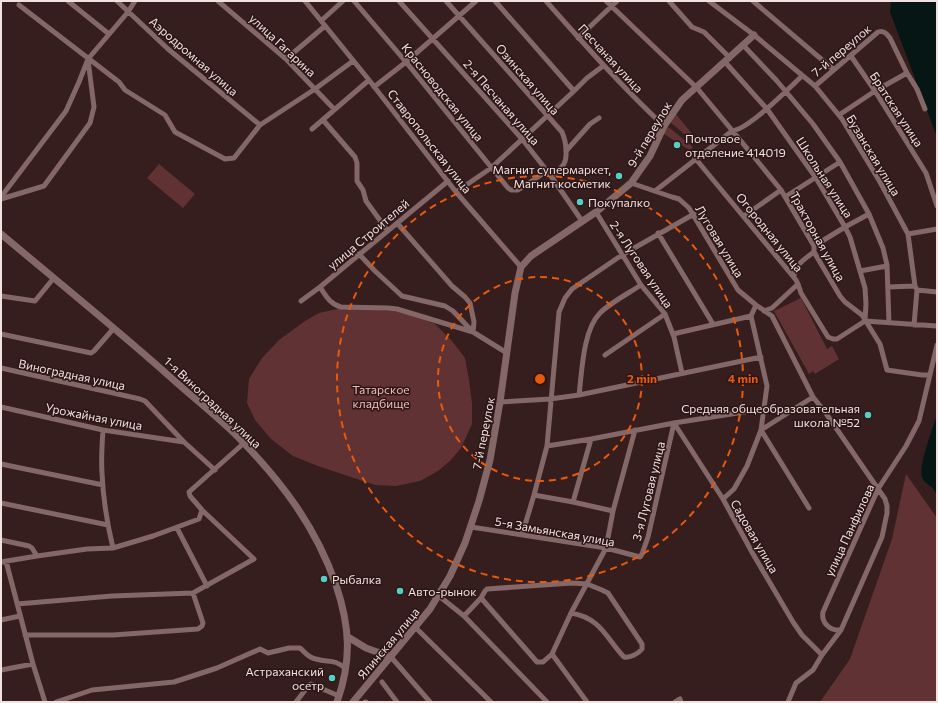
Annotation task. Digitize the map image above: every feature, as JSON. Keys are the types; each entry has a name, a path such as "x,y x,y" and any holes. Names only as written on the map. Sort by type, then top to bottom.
{"street":[{"path":"68,1 109,34"},
{"name":"Аэродромная улица","path":"117,1 168,49 260,125"},
{"path":"1,198 66,111 80,82 88,59 128,12 135,1"},
{"name":"улица Гагарина","path":"218,1 286,59 334,109"},
{"name":"Ставропольская улица","path":"305,1 322,20 325,26 456,192 521,267"},
{"path":"322,20 343,1"},
{"name":"Красноводская улица","path":"354,1 406,62 508,188 511,190 518,190 547,171"},
{"name":"2-я Песчаная улица","path":"399,1 522,139 551,176 582,221"},
{"name":"Озинская улица","path":"446,1 547,117 562,132 565,138 566,151"},
{"path":"374,88 476,1"},
{"path":"495,1 574,90"},
{"name":"Песчаная улица","path":"546,1 603,66 664,126"},
{"name":"Тракторная улица","path":"606,1 697,88 781,190 814,246 814,252 844,301 861,314 880,344 887,370 930,375"},
{"path":"578,38 617,1"},
{"name":"Школьная улица","path":"669,1 692,27 704,32 767,109 816,178 850,237 866,294 865,321"},
{"name":"Бузанская улица","path":"710,1 754,35 815,86 850,131 908,234 916,288 914,325"},
{"path":"754,1 834,70"},
{"path":"19,5 119,82 125,90 165,115 175,132 225,159 234,158 260,125 315,89 353,61"},
{"path":"286,59 325,26"},
{"name":"7-й переулок","path":"815,86 878,32 887,34 890,38 907,73"},
{"name":"9-й переулок","path":"521,267 531,256 596,212 631,183 650,156 664,126 682,100 754,35"},
{"path":"743,45 786,91 813,124 840,162 869,214 883,248 887,266 889,323"},
{"name":"Братская улица","path":"851,56 875,91 926,173 937,206"},
{"path":"1,198 44,186 90,123 94,107 88,59"},
{"path":"456,192 491,168 587,78 603,66"},
{"path":"839,115 875,91 907,73 917,89 925,109"},
{"name":"7-й переулок","path":"655,191 732,131 739,130 767,109 802,76"},
{"path":"312,129 369,80"},
{"path":"551,176 564,165 566,160 566,151 590,124 599,118"},
{"path":"323,120 355,157 357,163 357,181 363,190 366,201 387,230"},
{"name":"Огородная улица","path":"696,158 794,277 801,293 828,337 837,339 865,321"},
{"path":"785,197 840,162"},
{"name":"улица Строителей","path":"301,301 320,287 448,180"},
{"name":"Луговая улица","path":"631,183 679,199 694,214 738,290 756,306 772,316 813,397 878,489 888,506 887,522 882,538 841,630"},
{"path":"744,216 781,190"},
{"name":"2-я Луговая улица","path":"596,212 641,285 665,314 673,334 682,373"},
{"path":"522,535 546,446 559,312 562,304 572,289 622,255 694,214"},
{"path":"814,246 869,214"},
{"path":"397,223 452,286 468,300 473,315 473,332"},
{"path":"908,234 937,229"},
{"name":"1-я Виноградная улица","path":"1,234 53,279 114,328 244,443 289,495 320,544 344,610 348,637 348,659 338,699"},
{"path":"658,234 713,324"},
{"path":"794,277 795,269 814,252"},
{"path":"359,254 402,296 445,306 453,311 473,332 507,353"},
{"path":"860,270 887,266"},
{"name":"7-й переулок","path":"439,596 459,559 471,527 490,460 500,402 515,293 521,267"},
{"path":"1,296 36,302 53,279"},
{"path":"764,311 772,308 798,284"},
{"path":"578,395 586,345 595,319 602,312 641,285"},
{"path":"320,287 330,302 336,306 397,309 473,332"},
{"path":"888,287 916,288 937,292"},
{"path":"723,499 734,489 747,466 761,430 767,386 751,316 756,306"},
{"path":"605,355 665,314"},
{"path":"673,334 751,316"},
{"path":"865,321 937,326"},
{"path":"1,334 91,353 114,328"},
{"name":"улица Панфилова","path":"841,630 833,629 827,626 823,612 878,489 906,446 919,421 937,345"},
{"path":"500,402 550,399 578,395 761,357"},
{"name":"Виноградная улица","path":"1,368 140,398 145,401 184,442"},
{"path":"761,430 813,397"},
{"name":"Урожайная улица","path":"1,407 103,430 184,442"},
{"path":"546,446 592,439 674,423 764,410"},
{"name":"Садовая улица","path":"674,423 723,499 753,554 802,635 822,655"},
{"name":"3-я Луговая улица","path":"634,557 640,557 642,555 648,537 674,423"},
{"path":"103,430 103,485 108,525 113,548"},
{"path":"481,598 537,662 543,662 552,654 571,613 606,548 613,511 635,430"},
{"path":"761,430 809,508"},
{"path":"573,502 592,439"},
{"path":"184,442 215,470"},
{"path":"17,604 112,596 193,593 254,559 191,499 189,494 191,490 244,443"},
{"path":"1,464 103,485"},
{"path":"534,495 613,511"},
{"path":"1,503 108,525"},
{"path":"45,702 4,561 87,549 113,548 177,528 199,519 202,510"},
{"name":"5-я Замьянская улица","path":"471,527 606,548 634,557"},
{"path":"177,528 207,586"},
{"path":"1,540 29,546 37,556"},
{"path":"464,616 481,598 484,591 487,589 572,583 587,584 609,594 642,644 642,649 635,654 624,657 603,630 586,617 571,613"},
{"path":"25,635 113,635 198,629 203,623 193,593"},
{"path":"439,596 464,616 547,702"},
{"name":"Ялинская улица","path":"353,702 416,628 439,596"},
{"path":"1,620 20,616"},
{"path":"416,628 491,702"},
{"path":"788,702 796,683 810,674 841,630"},
{"path":"348,637 366,648 391,657 430,702"},
{"path":"56,702 92,690 174,682 217,668 260,649 268,653 289,648 300,648 315,660 332,661 342,665 346,670"},
{"path":"552,654 587,702"},
{"path":"1,670 33,664"},
{"path":"382,682 397,702"},
{"path":"296,702 311,684 338,699"}],"green space":[{"path":"675,113 699,142 696,144 669,121"},
{"path":"666,125 693,147 690,150 661,132"},
{"path":"159,164 195,194 183,208 147,178"},
{"path":"801,298 827,349 832,346 839,359 815,374 813,371 809,374 774,311"},
{"name":"Татарское кладбище","path":"337,309 394,311 417,317 435,324 452,341 465,358 472,403 472,424 461,448 451,460 438,471 420,481 396,486 375,485 318,466 293,456 271,439 255,420 247,403 249,379 262,358 279,340 305,321 319,313"},
{"path":"906,474 937,518 937,702 820,702 850,659 892,539"}],"shaded area":[{"path":"891,1 937,1 937,137 890,12"},
{"path":"937,413 937,497 932,487 923,480 921,471 924,455"}],"place":[{"name":"Почтовое отделение 414019","path":"677,145"},
{"name":"Магнит супермаркет, Магнит косметик","path":"619,176"},
{"name":"Покупалко","path":"580,202"},
{"name":"Средняя общеобразовательная школа №52","path":"868,415"},
{"name":"Рыбалка","path":"324,579"},
{"name":"Авто-рынок","path":"400,591"},
{"name":"Астраханский осетр","path":"332,678"}]}
